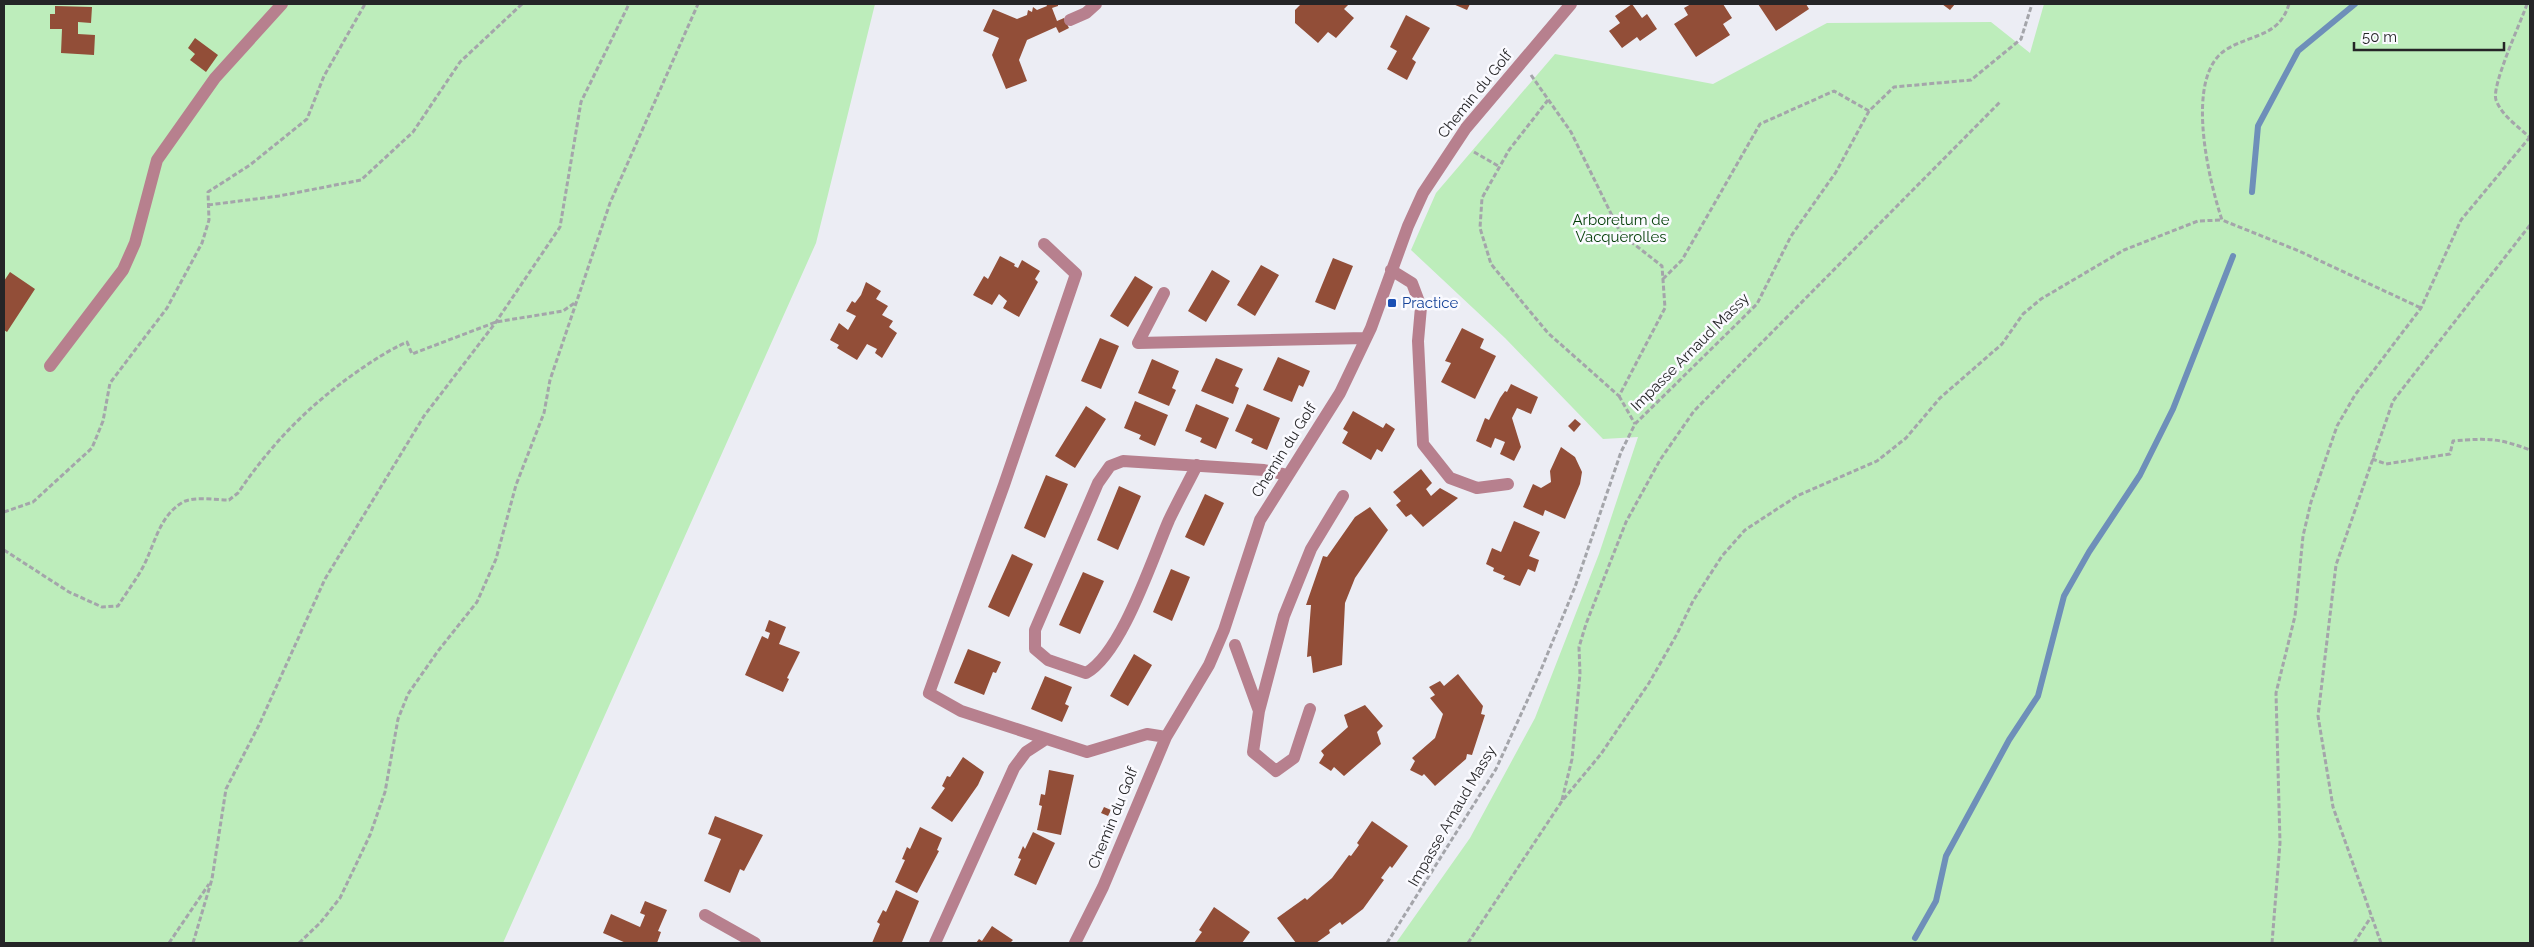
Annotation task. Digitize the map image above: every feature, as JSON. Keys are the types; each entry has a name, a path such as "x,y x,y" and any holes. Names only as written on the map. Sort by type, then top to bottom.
{"street":[{"path":"50,366 123,270 136,243 157,160 215,78 282,4"},
{"path":"1070,20 1086,13 1096,4"},
{"name":"Chemin du Golf","path":"1074,943 1103,887 1166,737 1209,665 1224,630 1260,520 1340,393 1366,338 1408,226 1432,176 1466,128 1571,4"},
{"path":"1044,244 1076,274 1004,485 929,693 961,711 1087,752 1147,734 1166,737"},
{"path":"1391,270 1412,283 1421,307 1418,341 1423,444 1450,478 1477,488 1508,484"},
{"path":"1164,293 1138,343 1366,338"},
{"path":"1197,465 1170,517 1118,637 1094,668 1086,673 1048,660 1035,648 1035,630 1098,483 1110,466 1123,461 1197,465 1264,470 1288,475"},
{"path":"1310,709 1294,758 1276,771 1253,752 1259,711 1284,616 1311,549 1343,496"},
{"path":"1235,645 1259,711"},
{"path":"935,943 1014,768 1026,752 1046,739"},
{"path":"706,915 755,943"}],"path":[{"path":"4,512 33,502 92,448 103,421 110,383 167,308 178,284 202,243 209,220 208,192 250,165 307,119 324,76 365,4"},
{"path":"208,205 279,196 361,180 413,132 460,62 522,4"},
{"path":"193,943 212,879 226,789 259,725 325,579 424,416 496,322 536,266 560,227 581,102 626,14 629,4"},
{"path":"299,943 320,923 340,898 370,835 385,792 398,719 408,694 438,651 477,602 496,559 516,485 544,413 550,380 610,203 698,4"},
{"name":"Impasse Arnaud Massy","path":"1387,943 1496,769 1538,677 1575,587 1621,452 1635,424 1756,304 1791,236 1836,172 1869,111 1894,87 1971,80 2020,39 2032,4"},
{"path":"2222,220 2213,191 2202,134 2202,110 2207,82 2214,62 2226,49 2271,31 2286,14 2289,4"},
{"path":"2272,943 2280,843 2276,694 2295,616 2303,536 2309,510 2337,426 2355,395 2421,308 2461,220 2530,137 2503,113 2496,98 2497,80 2527,4"},
{"path":"1522,62 1571,132 1621,234 1662,266 1665,308 1619,396"},
{"path":"1663,280 1682,260 1760,124 1834,91 1869,111"},
{"path":"1548,100 1509,150 1482,198 1480,228 1491,264 1548,333 1619,396 1635,424"},
{"path":"1562,801 1572,759 1580,674 1579,647 1626,522 1660,460 1694,411 2001,101"},
{"path":"1474,152 1500,167"},
{"path":"1468,943 1562,801 1600,754 1649,683 1678,634 1692,601 1722,556 1745,530 1796,496 1877,461 1906,438 1940,398 2002,344 2023,314 2041,299 2124,250 2198,221 2222,220 2299,252 2421,308"},
{"path":"2380,943 2333,807 2318,716 2336,565 2393,401 2530,225"},
{"path":"4,550 69,592 102,607 118,606 143,566 151,544 165,519 184,502 206,499 229,500 238,493 281,437 309,408 390,349 407,342 412,354 496,322 562,311 576,302"},
{"path":"2372,459 2386,464 2450,454 2453,441 2475,439 2503,439 2530,450"},
{"path":"169,943 212,879"},
{"path":"2354,943 2371,917"}],"green space":[{"path":"4,4 875,4 816,243 503,943 4,943"},
{"name":"Arboretum de Vacquerolles","path":"2044,4 2530,4 2530,943 1396,943 1470,838 1535,718 1599,554 1638,437 1603,439 1505,338 1411,250 1436,193 1555,54 1713,84 1827,23 1991,22 2030,53"}],"building":[{"path":"1046,4 1058,4 1058,6 1052,8 1057,21 1064,18 1069,28 1059,33 1056,27 1027,40 1019,60 1027,81 1006,89 992,55 999,38 983,31 993,9 1017,19 1027,15 1028,10 1032,12 1033,7 1037,10 1047,6"},
{"path":"1301,4 1349,4 1344,9 1354,18 1336,38 1328,32 1318,43 1295,23 1295,10"},
{"path":"1453,4 1470,4 1467,10"},
{"path":"1632,4 1642,18 1647,14 1657,29 1640,41 1637,37 1622,48 1609,31 1620,23 1615,16"},
{"path":"1691,4 1723,4 1732,18 1723,24 1730,35 1696,57 1674,24 1688,15 1684,8"},
{"path":"1758,4 1806,4 1809,9 1776,31"},
{"path":"1942,4 1955,4 1950,10"},
{"path":"55,6 92,7 91,23 78,22 78,34 95,35 94,55 61,53 62,29 50,29 50,14 55,14"},
{"path":"1406,15 1430,28 1412,59 1416,62 1407,80 1387,69 1397,51 1390,47"},
{"path":"195,38 218,55 206,72 190,60 195,54 188,48"},
{"path":"1000,256 1015,264 1014,266 1018,268 1022,260 1040,271 1035,279 1038,282 1019,317 1003,308 1007,301 999,294 992,305 973,295 984,276 988,279"},
{"path":"1333,258 1353,266 1335,310 1315,302"},
{"path":"1261,265 1279,275 1255,316 1237,305"},
{"path":"1212,270 1230,281 1206,322 1188,311"},
{"path":"10,272 35,289 7,332 4,330 4,281"},
{"path":"1135,276 1153,287 1128,327 1110,316"},
{"path":"866,282 881,291 876,299 888,306 882,315 893,321 889,327 897,333 882,358 875,353 877,349 867,344 857,360 837,348 839,345 830,340 839,323 848,330 856,316 846,311 852,301 855,303 861,295"},
{"path":"1462,328 1484,339 1480,348 1496,356 1475,399 1441,382 1451,363 1445,361"},
{"path":"1100,338 1119,346 1101,389 1081,381"},
{"path":"1278,357 1310,371 1303,387 1299,385 1292,402 1263,390"},
{"path":"1216,358 1243,369 1235,386 1239,388 1233,404 1201,391"},
{"path":"1152,359 1179,371 1172,388 1176,390 1169,406 1138,393"},
{"path":"1511,384 1538,397 1531,414 1517,408 1512,418 1521,447 1514,461 1500,454 1505,442 1495,438 1491,448 1476,441 1485,418 1489,420 1500,398 1505,391 1507,392"},
{"path":"1135,401 1168,415 1155,446 1139,439 1141,435 1124,428"},
{"path":"1196,404 1229,418 1216,449 1200,442 1202,438 1185,431"},
{"path":"1247,404 1280,418 1267,450 1251,443 1253,439 1235,431"},
{"path":"1086,406 1106,419 1075,468 1055,456"},
{"path":"1353,411 1383,428 1386,423 1395,429 1382,452 1377,449 1371,460 1342,443 1348,432 1343,429"},
{"path":"1575,419 1581,424 1574,432 1568,426"},
{"path":"1561,447 1575,457 1582,472 1580,484 1565,519 1545,510 1543,516 1523,507 1533,484 1541,488 1551,482 1550,471"},
{"path":"1421,469 1432,483 1426,489 1431,496 1440,488 1458,498 1423,527 1411,514 1406,517 1396,505 1401,501 1393,492"},
{"path":"1046,475 1068,484 1045,538 1024,528"},
{"path":"1119,486 1141,496 1118,550 1097,540"},
{"path":"1205,494 1224,503 1204,546 1185,537"},
{"path":"1370,507 1388,530 1355,578 1345,603 1342,665 1313,673 1311,656 1307,657 1311,605 1306,605 1323,556 1327,557 1355,517"},
{"path":"1514,521 1540,532 1529,556 1539,560 1535,572 1528,569 1520,586 1503,579 1505,576 1493,571 1494,568 1486,564 1492,548 1501,552"},
{"path":"1012,554 1033,564 1009,617 988,607"},
{"path":"1171,569 1190,577 1172,621 1153,612"},
{"path":"1083,572 1104,581 1080,634 1059,625"},
{"path":"769,620 786,627 779,644 800,652 787,678 789,679 783,692 745,675 762,636 768,639 770,633 765,631"},
{"path":"968,649 1001,662 996,673 993,672 984,695 954,683"},
{"path":"1134,654 1152,665 1128,706 1110,696"},
{"path":"1458,674 1483,706 1481,714 1485,715 1472,755 1467,754 1466,759 1435,786 1424,774 1422,776 1410,770 1415,761 1412,758 1435,738 1443,714 1430,698 1435,695 1429,687 1440,681 1444,686"},
{"path":"1045,676 1072,687 1065,704 1069,706 1062,722 1031,709"},
{"path":"1365,705 1383,726 1377,732 1381,744 1344,776 1334,767 1331,771 1319,763 1324,755 1321,751 1348,727 1344,715"},
{"path":"963,757 984,772 978,785 952,822 931,808 945,788 942,786 947,776 950,777"},
{"path":"1049,770 1074,775 1061,835 1037,830 1042,806 1039,805 1041,794 1045,795"},
{"path":"1104,807 1111,810 1108,816 1101,813"},
{"path":"715,816 763,835 744,871 740,869 730,893 704,881 721,839 708,834"},
{"path":"1372,821 1408,846 1392,868 1390,866 1381,878 1384,880 1363,909 1342,925 1340,922 1329,930 1330,933 1316,943 1296,943 1277,918 1305,898 1307,900 1332,878 1359,845 1357,843"},
{"path":"920,827 942,838 937,850 939,851 917,893 895,882 905,860 902,859 907,847 910,849"},
{"path":"1033,832 1055,843 1036,885 1014,875 1021,859 1018,858 1023,846 1025,849"},
{"path":"896,890 919,901 902,942 872,943 880,924 877,922 883,910 886,912"},
{"path":"645,901 667,910 658,931 661,932 657,943 626,943 603,933 611,914 640,927 645,915 640,913"},
{"path":"1214,907 1250,932 1242,943 1194,943 1202,932 1199,930"},
{"path":"992,926 1013,940 1010,943 976,943 979,939 982,941"}],"waterway":[{"path":"2252,192 2258,126 2298,51 2355,4"},
{"path":"1915,938 1936,901 1946,856 2009,740 2038,696 2064,596 2089,552 2140,475 2173,409 2233,256"}],"place":[{"name":"Practice","path":"1392,303"}]}
